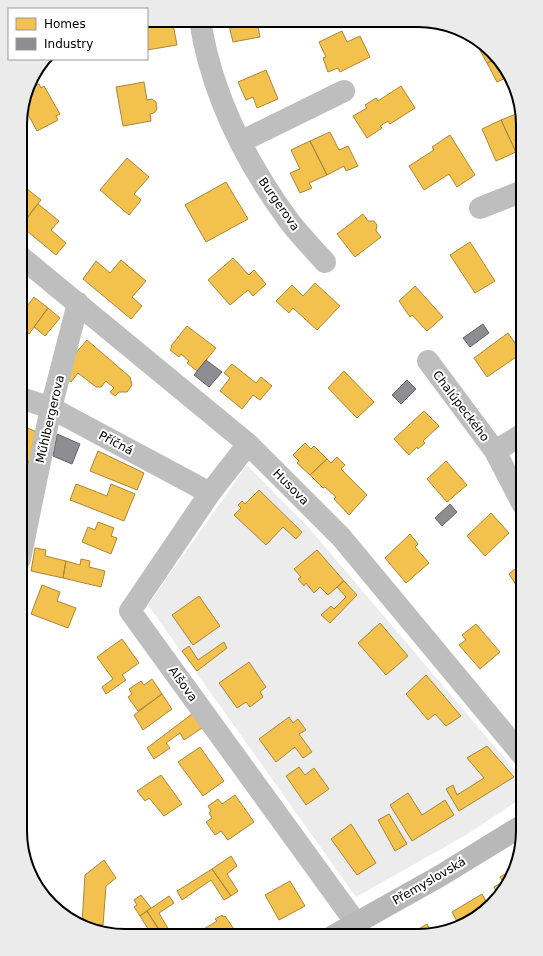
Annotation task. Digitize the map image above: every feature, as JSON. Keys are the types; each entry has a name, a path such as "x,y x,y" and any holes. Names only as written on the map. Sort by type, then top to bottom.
{"street":[{"name":"Burgerova","path":"201,27 203,40 222,100 240,142 264,184 290,222 325,262"},
{"path":"240,142 344,91"},
{"path":"480,208 516,194"},
{"name":"Husova","path":"27,262 248,444 340,537 516,748"},
{"name":"Műhlbergerova","path":"27,525 51,408 78,303"},
{"name":"Chalúpeckého","path":"428,361 495,451 516,492"},
{"name":"Příčná","path":"27,400 51,408 210,493"},
{"name":"Chalúpeckého","path":"495,451 516,438"},
{"name":"Alšova","path":"248,444 210,493 130,611 356,923"},
{"name":"Přemyslovská","path":"345,929 471,857 516,829"}],"shaded area":[{"path":"247,465 309,528 516,772 516,802 466,835 356,897 148,605"}],"building: Homes":[{"path":"174,27 177,45 148,50 148,28"},
{"path":"229,27 258,27 260,37 233,42"},
{"path":"342,31 347,42 360,36 370,57 340,72 338,68 328,72 323,58 326,57 319,42"},
{"path":"478,47 492,61 487,63"},
{"path":"492,61 504,79 497,82 487,63"},
{"path":"266,70 278,99 257,108 253,97 246,100 238,82"},
{"path":"144,82 147,100 152,99 156,102 157,109 154,113 150,114 151,121 123,126 116,87"},
{"path":"39,84 41,88 44,86 60,114 56,116 58,120 37,131 28,114 30,99 34,87"},
{"path":"401,86 415,108 390,124 388,121 380,126 382,128 367,138 353,116 367,108 365,105 376,98 378,101"},
{"path":"515,114 516,152 501,120"},
{"path":"501,120 516,152 496,161 482,129"},
{"path":"330,132 339,150 348,146 358,166 346,171 344,166 327,175 310,141"},
{"path":"450,135 475,175 457,187 449,174 424,190 409,166 434,150 432,147"},
{"path":"310,141 327,175 309,183 312,188 300,193 290,173 300,169 291,150"},
{"path":"127,158 149,177 134,194 141,200 129,215 100,190"},
{"path":"226,182 248,219 206,242 185,205"},
{"path":"27,189 41,200 27,218"},
{"path":"38,204 59,221 51,230 66,243 56,255 27,231 27,218"},
{"path":"363,214 368,221 374,221 377,225 376,231 381,237 355,257 337,234"},
{"path":"470,242 495,281 475,293 450,255"},
{"path":"233,258 249,275 254,270 266,284 253,296 248,290 230,305 208,280"},
{"path":"121,260 146,281 132,297 142,306 131,319 83,279 96,261 110,273"},
{"path":"315,283 340,306 317,330 293,308 289,313 276,301 292,285 303,296"},
{"path":"415,286 443,317 427,331 412,315 410,317 399,301"},
{"path":"34,297 48,308 29,334 27,333 27,306"},
{"path":"48,308 60,318 45,336 34,327"},
{"path":"187,326 216,348 197,371 187,363 189,361 181,354 179,357 170,350 172,347 171,346"},
{"path":"508,333 516,344 516,357 487,377 474,358"},
{"path":"87,340 130,377 132,385 127,392 119,392 115,396 110,392 114,388 106,381 101,387 96,387 78,373 71,382 68,380 74,355"},
{"path":"232,364 256,383 261,377 272,386 260,400 253,395 242,409 220,391 230,378 224,373"},
{"path":"344,371 374,402 357,418 328,388"},
{"path":"424,411 439,426 423,441 425,443 418,449 417,447 409,455 394,439"},
{"path":"27,428 37,432 32,447 35,448 30,462 27,461"},
{"path":"305,443 311,449 314,446 327,459 310,475 297,463 299,461 293,455"},
{"path":"98,451 144,473 137,490 90,471"},
{"path":"337,457 345,465 341,469 367,495 349,515 334,499 336,497 325,487 323,488 310,475 327,459 331,463"},
{"path":"446,461 467,485 447,502 427,479"},
{"path":"27,463 31,463 27,483"},
{"path":"76,484 107,496 111,484 135,494 124,521 70,500"},
{"path":"259,490 302,532 296,539 283,527 266,545 234,515 241,508 238,505 242,501 245,504"},
{"path":"491,513 509,533 485,556 467,536"},
{"path":"98,522 114,528 111,536 117,538 111,554 82,542 88,527 95,530"},
{"path":"410,534 418,544 415,547 429,563 406,583 385,558"},
{"path":"35,548 46,550 45,556 66,561 63,578 31,571"},
{"path":"317,550 344,581 328,595 320,587 314,593 306,583 304,586 298,579 301,577 294,569"},
{"path":"81,559 90,561 89,567 105,571 101,587 63,578 66,561 80,565"},
{"path":"516,568 516,585 509,574"},
{"path":"344,581 357,595 330,623 321,615 331,606 334,609 346,597 337,587"},
{"path":"42,585 60,592 57,601 76,608 68,628 31,614"},
{"path":"199,596 220,626 193,645 172,615"},
{"path":"380,623 408,656 386,675 358,643"},
{"path":"476,624 500,652 480,669 459,645 466,640 462,635"},
{"path":"122,639 139,663 122,675 126,680 106,694 102,687 113,679 97,657"},
{"path":"224,642 227,648 197,671 182,651 189,646 198,660"},
{"path":"249,662 266,687 260,692 263,697 250,707 246,702 237,708 219,683"},
{"path":"426,675 461,716 446,726 435,714 428,720 406,694"},
{"path":"152,679 162,694 138,711 128,697 132,694 129,689 141,681 144,685"},
{"path":"162,694 172,709 143,730 134,715"},
{"path":"192,714 202,728 184,740 180,733 166,743 170,748 154,759 147,748"},
{"path":"289,717 293,723 298,719 306,730 299,734 312,752 303,758 295,747 276,762 259,739"},
{"path":"487,746 514,777 459,811 446,789 453,785 457,795 484,778 467,758"},
{"path":"200,747 224,781 203,796 178,762"},
{"path":"299,767 305,775 314,768 329,789 306,805 286,776"},
{"path":"161,775 182,804 164,816 149,798 145,801 137,791"},
{"path":"408,793 422,815 445,800 454,815 412,841 390,805"},
{"path":"235,795 254,822 228,840 221,831 215,835 206,822 212,818 209,813 211,811 208,806 218,799 222,804"},
{"path":"389,814 407,844 395,851 378,820"},
{"path":"351,824 376,863 357,875 331,839"},
{"path":"231,856 237,866 227,874 238,891 231,896 212,869"},
{"path":"104,860 116,878 106,886 103,925 95,925 82,919 85,875"},
{"path":"212,869 231,896 224,900 211,880 182,900 177,891"},
{"path":"506,873 502,881 500,877"},
{"path":"290,881 305,906 279,920 265,895"},
{"path":"502,883 496,891 494,887"},
{"path":"482,894 486,901 473,913 457,921 452,912"},
{"path":"141,895 151,908 140,916 134,907 137,905 134,900"},
{"path":"169,896 174,903 159,913 168,929 159,929 147,911"},
{"path":"147,911 158,929 148,929 140,916"},
{"path":"222,915 223,917 225,916 234,929 204,929 217,921 215,919"},
{"path":"427,924 429,928 419,929"}],"building: Industry":[{"path":"483,324 489,333 470,347 463,338"},
{"path":"206,360 222,372 209,387 194,375"},
{"path":"407,380 416,389 401,404 392,395"},
{"path":"57,434 80,444 72,464 53,456"},
{"path":"450,504 457,512 442,526 435,518"}]}
